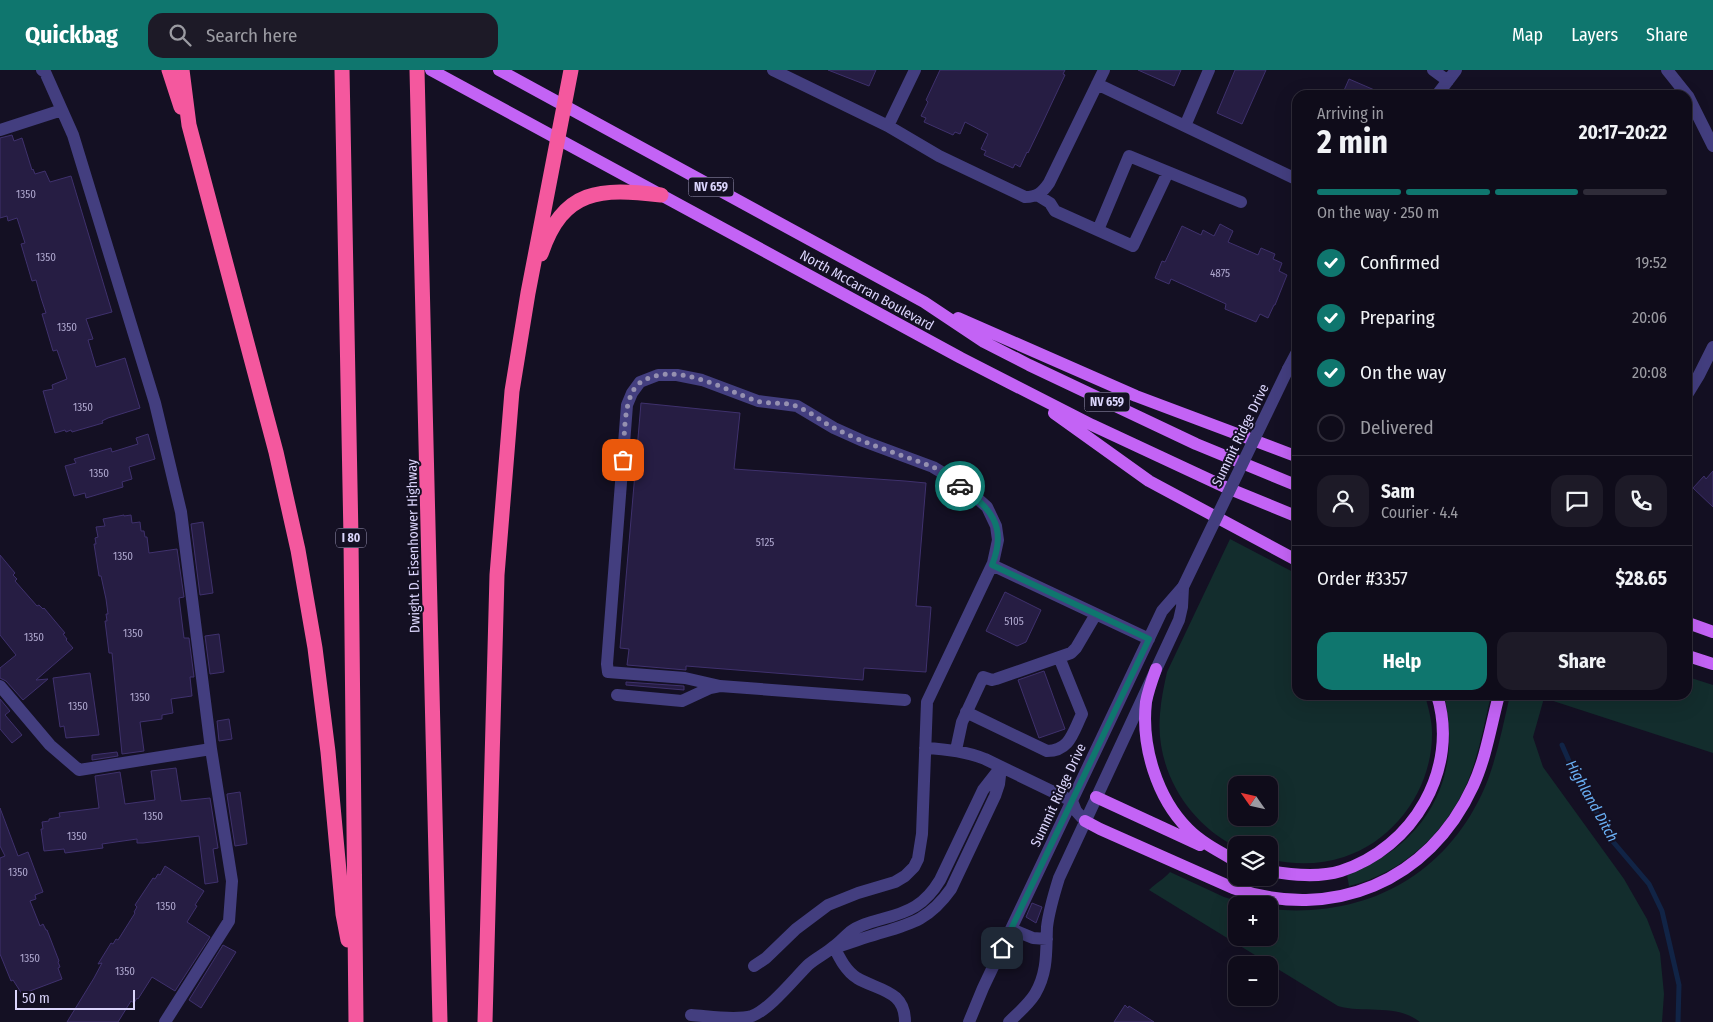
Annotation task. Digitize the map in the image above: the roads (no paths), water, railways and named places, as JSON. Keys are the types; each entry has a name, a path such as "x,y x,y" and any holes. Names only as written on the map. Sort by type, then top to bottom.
{"highway":[{"path":"169,70 177,98 189,125"},
{"path":"182,70 189,125 276,452 298,550 315,648 328,752 343,914 355,983"},
{"name":"I 80","path":"342,70 351,538 356,1022"},
{"name":"Dwight D. Eisenhower Highway","path":"417,70 440,1022"},
{"path":"485,1022 497,575 512,391 528,293 571,70"},
{"path":"528,293 543,247 549,235 563,213 575,202 589,195 614,192 661,195"}],"main road":[{"name":"North McCarran Boulevard","path":"431,70 952,354 1110,434 1292,514"},
{"name":"North McCarran Boulevard","path":"499,70 924,302 984,342 1196,444 1292,484"},
{"path":"924,302 1136,396 1292,455"},
{"path":"1022,390 1149,481 1292,558"},
{"path":"1692,624 1713,632"},
{"path":"1692,657 1713,664"},
{"path":"1156,669 1146,702 1146,719 1152,764 1159,784 1168,803 1189,830 1203,842 1228,856"},
{"path":"1278,872 1306,875 1340,871 1362,862 1382,850 1401,835 1418,814 1435,782 1443,740 1442,719 1438,700"},
{"path":"1085,821 1252,895 1295,900 1320,900 1341,897 1382,882 1399,872 1428,850 1452,824 1470,793 1481,766 1498,700"},
{"path":"1096,797 1228,857"}],"street":[{"path":"42,70 45,72 73,135 155,403 181,512 211,749 232,880 229,921 165,1022"},
{"path":"772,70 792,74 939,156 1025,197 1042,193 1049,183 1104,70"},
{"path":"888,126 915,70"},
{"path":"1185,126 1209,70"},
{"path":"1433,70 1448,81"},
{"path":"1441,90 1456,70"},
{"path":"1667,70 1682,90"},
{"path":"1097,84 1292,177"},
{"path":"1692,106 1713,146"},
{"path":"0,130 62,110"},
{"path":"1098,230 1129,156 1241,202"},
{"path":"1037,195 1050,203 1055,211 1133,246 1168,172"},
{"path":"1692,387 1713,346"},
{"name":"Summit Ridge Drive","path":"969,1022 983,988 1162,611 1183,587 1292,362"},
{"path":"754,966 766,958 808,919 828,905 858,892 895,882 914,867 918,859 922,834 926,711 930,694 992,565 998,540 996,526 987,507 943,472 834,428 797,406 758,401 702,380 677,375 658,375 640,382 632,393 627,405 607,664 608,672 685,678 720,686 905,700"},
{"path":"992,565 1149,639"},
{"name":"Summit Ridge Drive","path":"1009,1022 1027,1004 1045,972 1049,914 1053,895 1065,864 1179,620 1183,587"},
{"path":"956,750 966,712 983,677 992,680 996,679 1071,653 1076,648 1096,614"},
{"path":"966,712 1047,751 1056,751 1063,747 1070,739 1082,714 1059,657"},
{"path":"0,686 50,745 79,770 211,749"},
{"path":"616,695 682,701 710,688 720,686"},
{"path":"925,748 971,753 1072,801 1076,811 1085,821"},
{"path":"690,1015 743,1020 753,1016 762,1011 821,954 834,947 908,926 920,920 943,900 951,889 995,796 1001,767"},
{"path":"1072,801 1084,796 1096,797"},
{"path":"1011,929 1033,938 1047,939"},
{"path":"834,947 839,958 850,972 858,978 892,994 899,1000 903,1007 905,1022"}],"waterway":[{"name":"Highland Ditch","path":"1562,745 1573,770 1586,791 1609,837 1649,884 1662,911 1679,985 1678,1022"}]}
